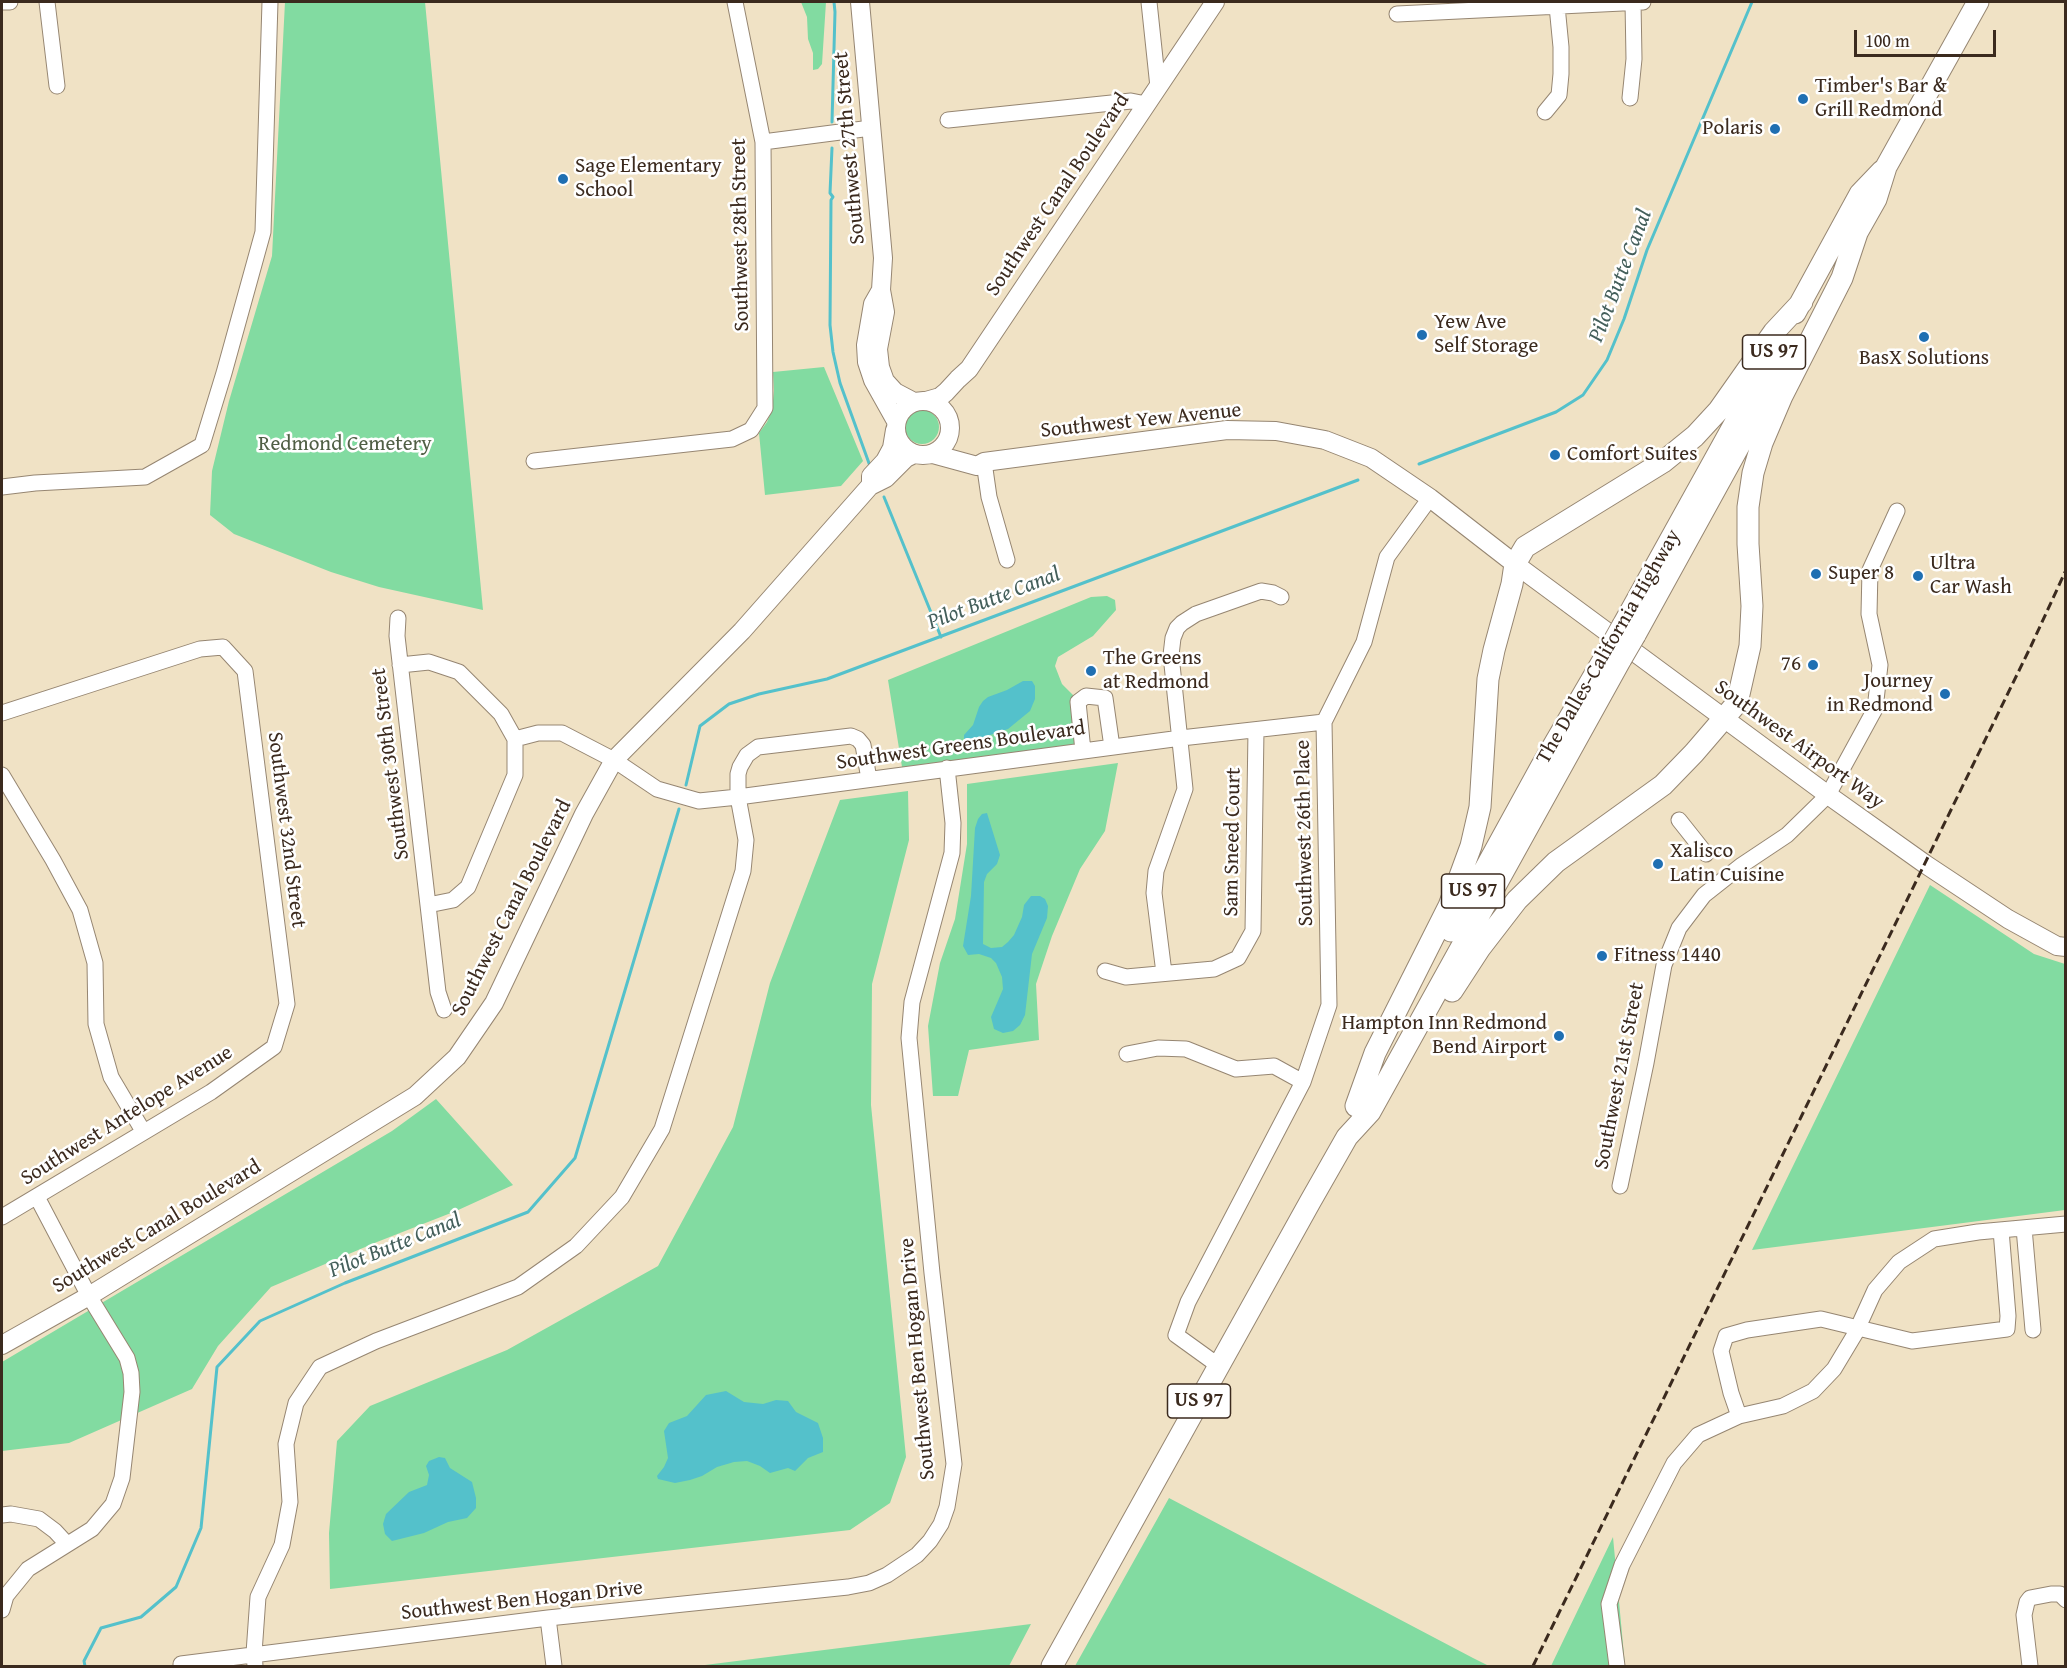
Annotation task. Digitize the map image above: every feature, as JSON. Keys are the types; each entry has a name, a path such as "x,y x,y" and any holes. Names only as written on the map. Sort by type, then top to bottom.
{"highway":[{"name":"The Dalles-California Highway","path":"1347,1137 1370,1112 1396,1067 1615,654 1876,199 1886,167 1978,2"},
{"name":"The Dalles-California Highway","path":"1629,630 1860,194 1886,167"},
{"path":"1396,1067 1424,1034 1480,948 1517,900 1556,862 1663,785 1737,703 1750,646 1752,606 1748,507 1753,472 1762,442 1782,396 1842,278 1857,233"},
{"path":"1356,1106 1375,1053 1449,906 1471,846 1480,807 1488,679 1515,564 1525,548 1663,462 1695,436 1741,382 1774,332 1802,302"},
{"name":"The Dalles-California Highway","path":"1052,1666 1347,1137 1356,1106 1541,766 1615,654"}],"main road":[{"name":"Southwest 27th Street","path":"860,2 883,258 881,290 885,312 878,349 880,367 885,381 895,392 920,402"},
{"name":"Southwest Canal Boulevard","path":"920,402 940,398 957,378 969,369 1215,2"},
{"name":"Southwest 27th Street","path":"881,290 873,304 866,345 867,362 873,380 896,426"},
{"path":"969,369 965,385 952,410 950,428 946,444 927,456 908,452 899,443 896,426 903,410 920,402 941,408 950,428 955,444 984,462"},
{"name":"Southwest Canal Boulevard","path":"870,486 871,476 885,461 892,448 896,426"},
{"name":"Southwest Yew Avenue","path":"933,454 977,466 984,462 1227,430 1276,431 1325,440 1371,458 1430,498 1515,564"},
{"name":"Southwest Canal Boulevard","path":"2,1345 89,1296 415,1096 457,1057 494,1002 585,814 614,760 731,642 870,486 886,478 906,458 914,454"},
{"name":"Southwest Airport Way","path":"1515,564 1828,795 1968,894 2007,919 2057,946 2066,947"}],"street":[{"path":"2,3 10,2"},
{"path":"47,2 57,86"},
{"path":"2,487 145,477 202,444 263,232 270,2"},
{"name":"Southwest 28th Street","path":"534,461 732,439 751,430 765,408 763,142 735,2"},
{"path":"1149,2 1158,87"},
{"path":"1630,98 1634,59 1633,2"},
{"path":"1402,8 1557,6 1643,2"},
{"path":"1545,112 1559,95 1561,46 1557,6"},
{"path":"948,120 1131,101 1146,104"},
{"path":"763,142 871,128"},
{"path":"984,462 989,497 1007,560"},
{"name":"Southwest 26th Place","path":"1219,1366 1176,1335 1188,1302 1303,1082 1329,1005 1324,722 1364,642 1387,557 1430,498"},
{"name":"Southwest 21st Street","path":"1620,1186 1664,965 1678,928 1704,895 1742,865 1787,835 1828,795 1875,710 1880,665 1869,614 1870,570 1897,511"},
{"path":"1164,973 1154,893 1156,871 1185,789 1171,648 1177,628 1196,614 1261,591 1281,597"},
{"name":"Southwest 30th Street","path":"398,618 400,665 438,992 444,1010"},
{"name":"Southwest 32nd Street","path":"2,713 200,649 223,647 245,671 286,1004 274,1047"},
{"path":"400,665 429,662 459,672 501,714 515,739 515,775 468,887 453,900 428,905"},
{"path":"1083,751 1078,702 1086,696 1105,698 1112,747"},
{"name":"Southwest Greens Boulevard","path":"515,739 538,733 562,733 580,740 614,760 657,789 699,801 1181,738 1324,722"},
{"name":"Sam Sneed Court","path":"1105,971 1126,977 1214,969 1238,958 1253,931 1256,730"},
{"path":"254,1660 258,1597 282,1545 290,1502 286,1444 297,1403 320,1366 376,1341 518,1287 576,1246 622,1197 662,1129 743,871 746,840 738,797 740,767 747,755 758,747 851,736 863,745 869,779"},
{"name":"Southwest Ben Hogan Drive","path":"181,1664 254,1660 548,1618 848,1587 869,1583 887,1575 917,1555 930,1540 941,1524 948,1507 954,1464 909,1038 912,1002 952,853 953,823 947,768"},
{"path":"2,775 80,910 95,963 96,1024 111,1077 143,1131"},
{"path":"1679,820 1706,854"},
{"name":"Southwest Antelope Avenue","path":"2,1217 211,1092 274,1047"},
{"path":"1127,1054 1158,1048 1186,1049 1236,1069 1274,1066 1303,1082"},
{"path":"2,1610 6,1596 28,1569 92,1529 113,1504 122,1478 132,1392 127,1358 89,1296 37,1197"},
{"path":"1617,1666 1610,1604 1623,1565 1674,1463 1698,1435 1739,1416 1783,1406 1813,1391 1834,1369 1855,1334 1875,1290 1899,1262 1934,1239 2066,1224"},
{"path":"2024,1228 2033,1330"},
{"path":"1739,1416 1721,1351 1726,1336 1747,1330 1821,1319 1912,1341 2007,1329 2001,1230"},
{"path":"2,1515 12,1514 39,1519 67,1544"},
{"path":"2030,1666 2024,1615 2027,1602 2030,1598 2051,1594 2060,1594 2066,1600"},
{"path":"548,1618 554,1666"}],"green space":[{"name":"Redmond Cemetery","path":"285,2 425,2 483,610 379,587 331,572 234,534 210,515 212,471 229,401 272,256"},
{"path":"801,2 826,2 822,64 818,69 813,70 813,53 808,39 807,17"},
{"path":"824,367 863,461 841,486 765,495 759,433 772,410 773,372"},
{"path":"922,410 934,415 939,427 934,439 922,444 910,439 905,427 910,415"},
{"name":"The Greens at Redmond","path":"1107,596 1115,600 1116,610 1093,636 1058,657 1055,666 1062,684 1073,695 1078,744 902,767 888,680 1091,597"},
{"path":"1118,763 1105,831 1080,869 1052,936 1036,984 1039,1040 969,1050 958,1096 933,1096 928,1026 940,963 955,919 967,844 967,784"},
{"path":"908,791 909,840 872,984 871,1105 906,1457 890,1503 850,1530 330,1589 329,1533 337,1441 370,1406 507,1350 658,1266 733,1127 770,983 840,800"},
{"path":"1930,885 2034,954 2065,964 2065,1210 1752,1250"},
{"path":"436,1099 513,1185 456,1211 271,1287 218,1346 192,1389 69,1443 2,1451 2,1362 392,1131"},
{"path":"1169,1498 1473,1658 1489,1666 1075,1666"},
{"path":"1613,1537 1625,1666 1551,1666"},
{"path":"1031,1624 1009,1666 697,1666"}],"water":[{"path":"1023,681 1032,681 1035,686 1035,699 1030,711 1008,729 978,739 968,745 964,744 964,735 973,725 983,701"},
{"path":"987,813 1000,855 997,864 987,874 984,882 983,944 991,948 1002,947 1008,942 1014,935 1022,917 1024,905 1031,896 1040,896 1045,899 1048,906 1047,918 1032,954 1025,1015 1020,1025 1013,1031 1003,1033 994,1029 991,1017 1003,989 1002,977 996,963 991,958 979,954 968,955 963,946 971,896 975,828 982,814"},
{"path":"726,1391 744,1402 763,1404 776,1400 788,1401 796,1412 818,1423 823,1438 823,1452 808,1458 795,1471 788,1468 770,1473 747,1461 717,1467 690,1480 675,1483 658,1479 657,1476 668,1458 664,1431 669,1423 687,1416 706,1395"},
{"path":"439,1457 445,1458 450,1468 472,1482 476,1508 467,1518 392,1541 385,1534 383,1524 386,1514 409,1492 427,1485 429,1475 426,1466 429,1461"}],"waterway":[{"path":"832,122 834,2"},
{"name":"Pilot Butte Canal","path":"1419,464 1556,412 1583,395 1607,360 1624,319 1647,250 1752,2"},
{"path":"832,148 830,325 833,352 840,383 870,466"},
{"name":"Pilot Butte Canal","path":"686,785 700,726 729,704 759,694 827,679 1358,480"},
{"path":"884,497 941,637"},
{"name":"Pilot Butte Canal","path":"85,1666 84,1661 101,1628 141,1617 176,1587 201,1528 217,1367 260,1321 345,1283 528,1212 575,1158 679,809"}],"railway":[{"path":"1533,1666 2066,570"}],"place":[{"name":"Timber's Bar & Grill Redmond","path":"1803,99"},
{"name":"Polaris","path":"1775,129"},
{"name":"Sage Elementary School","path":"563,179"},
{"name":"Yew Ave Self Storage","path":"1422,335"},
{"name":"BasX Solutions","path":"1924,337"},
{"name":"Comfort Suites","path":"1555,455"},
{"name":"Super 8","path":"1816,574"},
{"name":"Ultra Car Wash","path":"1918,576"},
{"name":"76","path":"1813,665"},
{"name":"The Greens at Redmond","path":"1091,671"},
{"name":"Journey in Redmond","path":"1945,694"},
{"name":"Xalisco Latin Cuisine","path":"1658,864"},
{"name":"Fitness 1440","path":"1602,956"},
{"name":"Hampton Inn Redmond Bend Airport","path":"1559,1036"}]}
